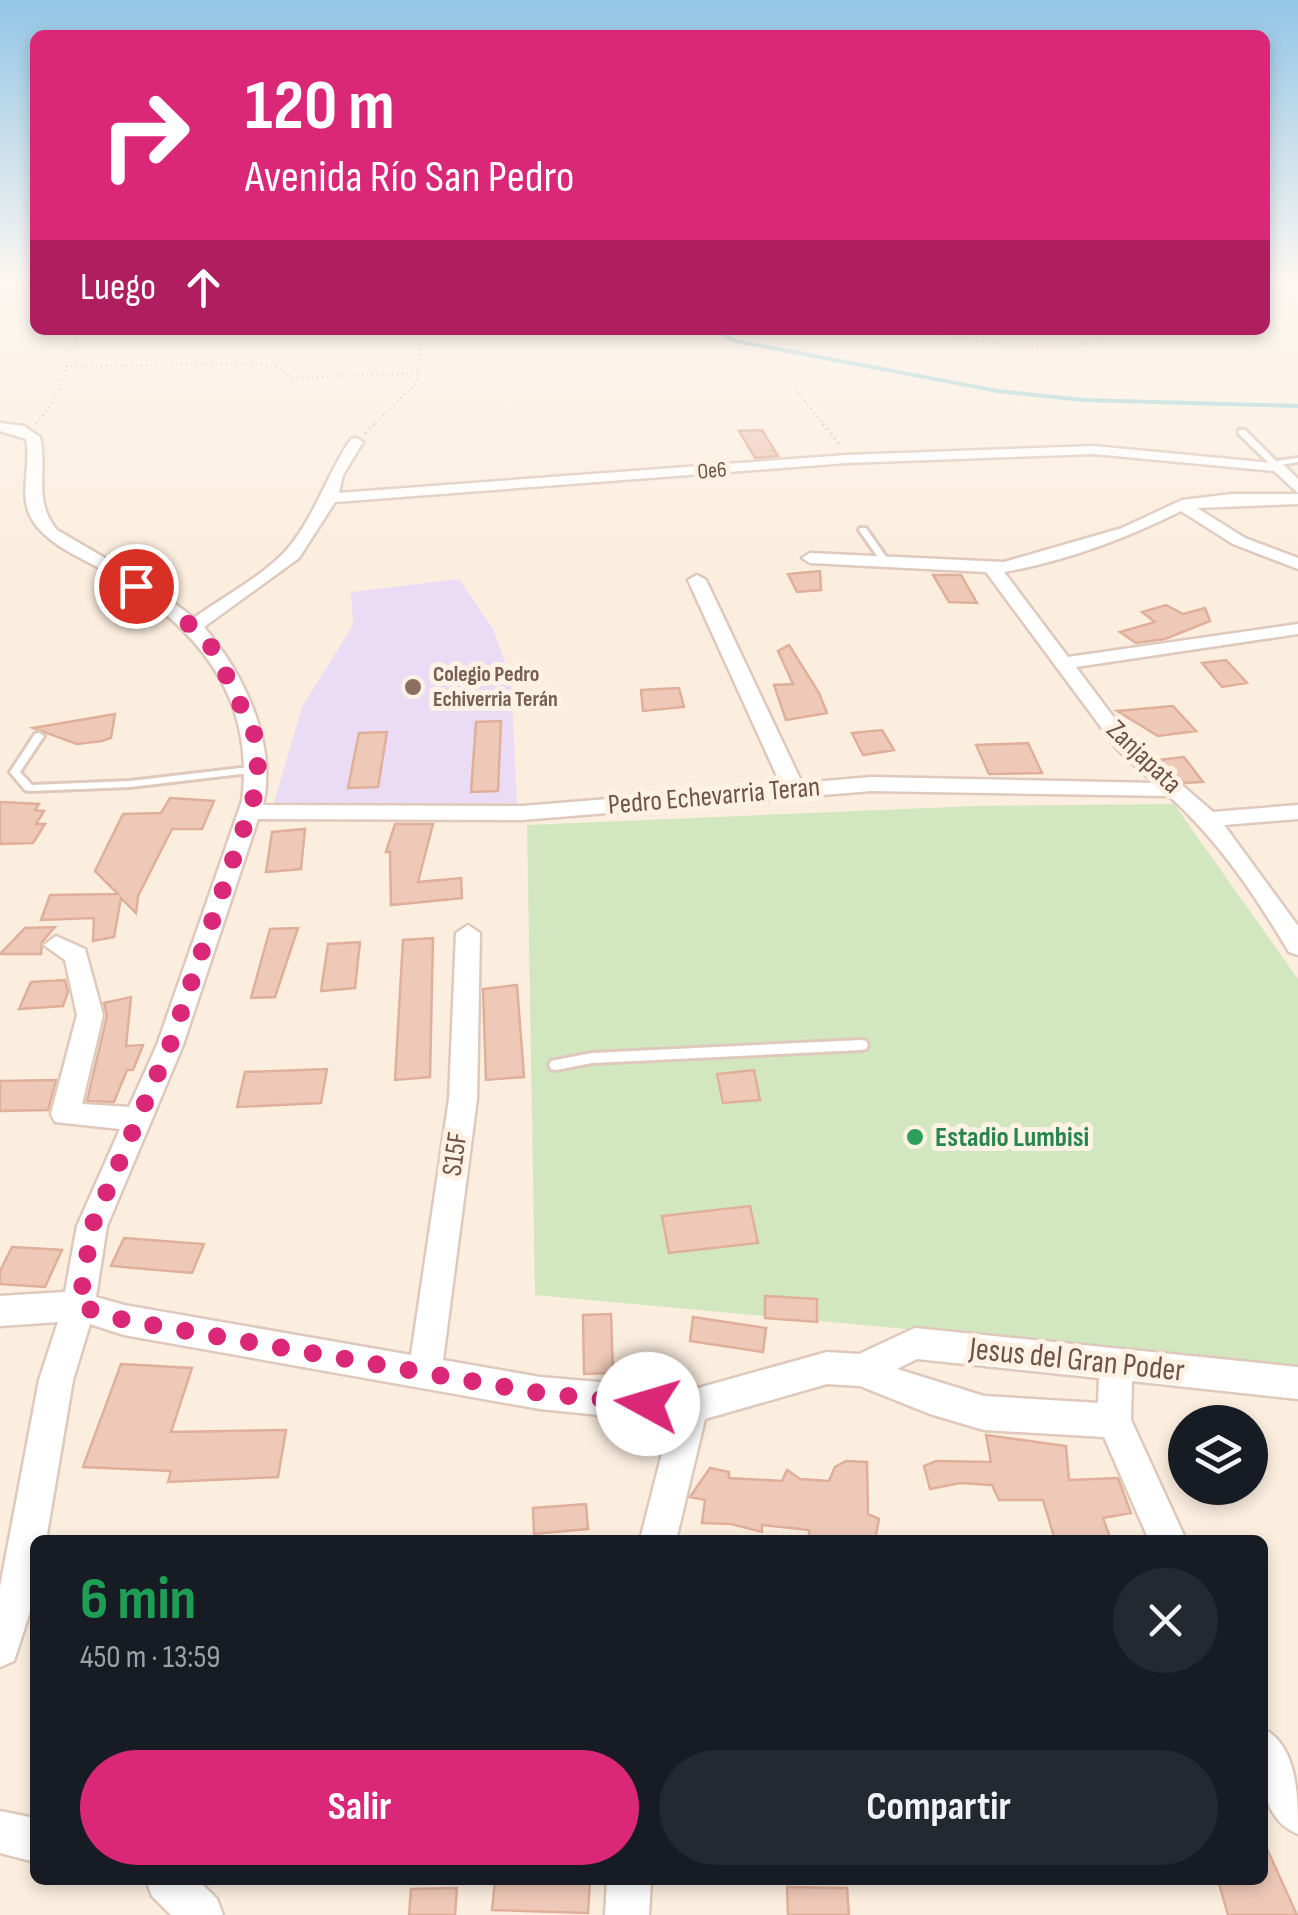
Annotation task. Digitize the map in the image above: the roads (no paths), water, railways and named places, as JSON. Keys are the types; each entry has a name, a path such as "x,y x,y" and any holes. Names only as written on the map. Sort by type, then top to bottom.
{"street":[{"path":"0,428 26,431 36,445 30,482 36,519 51,533 108,567 193,627 214,650 254,733 258,769 249,812 170,1045 92,1226 79,1306 56,1380 22,1580 0,1647"},
{"path":"193,627 281,565 330,498 335,475 356,442"},
{"name":"Oe6","path":"330,498 851,459 1094,450 1276,464"},
{"path":"1276,464 1298,488"},
{"path":"810,558 991,567 1036,561 1079,548 1128,531 1182,505 1232,499 1298,499"},
{"path":"1182,505 1239,541 1298,564"},
{"name":"Zanjapata","path":"991,567 1126,746 1208,819 1268,898 1298,946"},
{"path":"697,580 794,789"},
{"path":"1061,664 1298,629"},
{"name":"Pedro Echevarria Teran","path":"249,812 522,813 871,784 1178,790"},
{"path":"1208,819 1298,812"},
{"name":"S15F","path":"425,1373 463,1099 468,933"},
{"path":"56,945 76,955 90,1015 66,1114 138,1120"},
{"name":"Jesus del Gran Poder","path":"0,1312 79,1306 124,1320 540,1393 692,1407 828,1368 861,1370 930,1398 984,1413 1114,1421"},
{"name":"Jesus del Gran Poder","path":"861,1370 915,1343 1298,1384"},
{"path":"1116,1365 1114,1421 1166,1535"},
{"path":"659,1535 692,1407"},
{"path":"1268,1759 1298,1812"},
{"path":"0,1832 30,1839"},
{"path":"173,1885 201,1915"},
{"path":"628,1915 629,1885"}],"lane":[{"path":"1242,432 1276,464 1298,460"},
{"path":"863,530 887,564"},
{"path":"38,736 16,772 29,788 130,784 258,769"},
{"path":"556,1065 592,1058 861,1046"}],"waterway":[{"path":"900,372 998,391 1083,400 1298,406"}],"place":[{"name":"Colegio Pedro Echiverria Terán","path":"413,687"},
{"name":"Estadio Lumbisi","path":"915,1137"}]}
